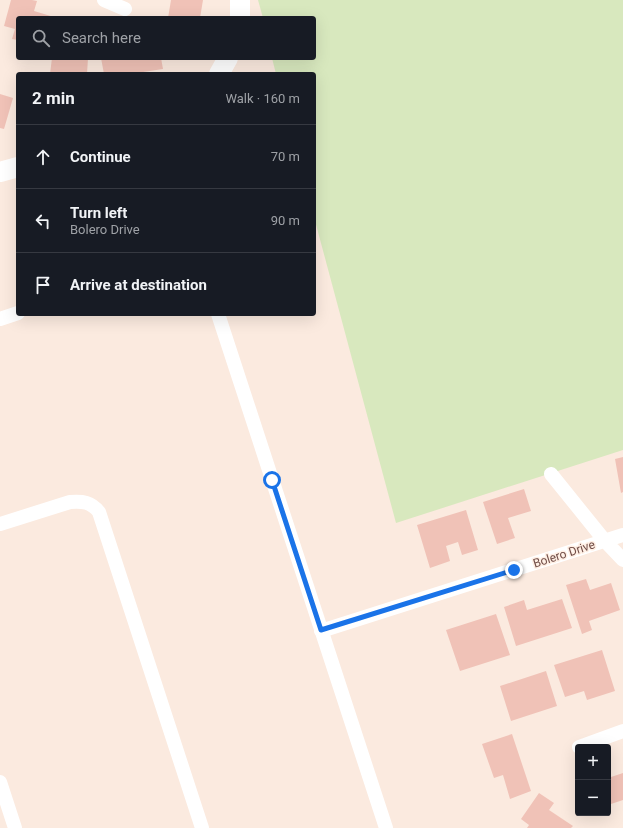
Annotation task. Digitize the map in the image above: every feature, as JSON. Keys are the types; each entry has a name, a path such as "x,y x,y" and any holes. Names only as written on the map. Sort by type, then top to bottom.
{"street":[{"path":"104,0 125,9"},
{"path":"240,0 240,16"},
{"path":"220,72 227,60"},
{"path":"0,172 16,168"},
{"path":"0,319 16,314"},
{"path":"219,316 386,828"},
{"path":"551,474 605,541 623,560"},
{"path":"0,524 74,502 87,502 94,506 99,512 103,520 202,828"},
{"name":"Bolero Drive","path":"321,630 623,535"},
{"path":"588,744 623,731"},
{"path":"0,782 15,828"}],"green space":[{"path":"258,0 623,0 623,450 396,523 316,224 316,72 276,72 272,60 316,60 316,16 262,16"}],"building":[{"path":"11,0 37,1 34,11 51,16 16,16 16,40 12,39 15,29 4,26"},
{"path":"171,0 203,0 200,16 168,16"},
{"path":"52,60 88,60 87,72 50,72"},
{"path":"101,60 161,60 163,69 143,72 104,72"},
{"path":"0,94 13,98 4,129 0,128"},
{"path":"623,457 623,492 621,493 615,459"},
{"path":"524,489 531,511 508,518 515,538 497,544 483,502"},
{"path":"466,510 478,550 462,555 458,542 446,546 450,561 430,568 417,525"},
{"path":"586,579 590,590 611,583 620,610 589,621 592,630 582,634 566,585"},
{"path":"562,599 572,628 516,646 504,607 524,600 527,610"},
{"path":"496,614 510,655 460,671 446,630"},
{"path":"602,650 615,691 587,700 584,691 565,697 554,665"},
{"path":"546,671 557,706 511,721 500,686"},
{"path":"512,734 531,791 510,799 503,775 494,778 482,744"},
{"path":"623,773 623,800 611,804 611,780 611,777"},
{"path":"539,793 554,803 549,810 573,826 571,828 527,828 529,825 521,819"}],"route":[{"path":"272,480 321,630 514,570"}]}
